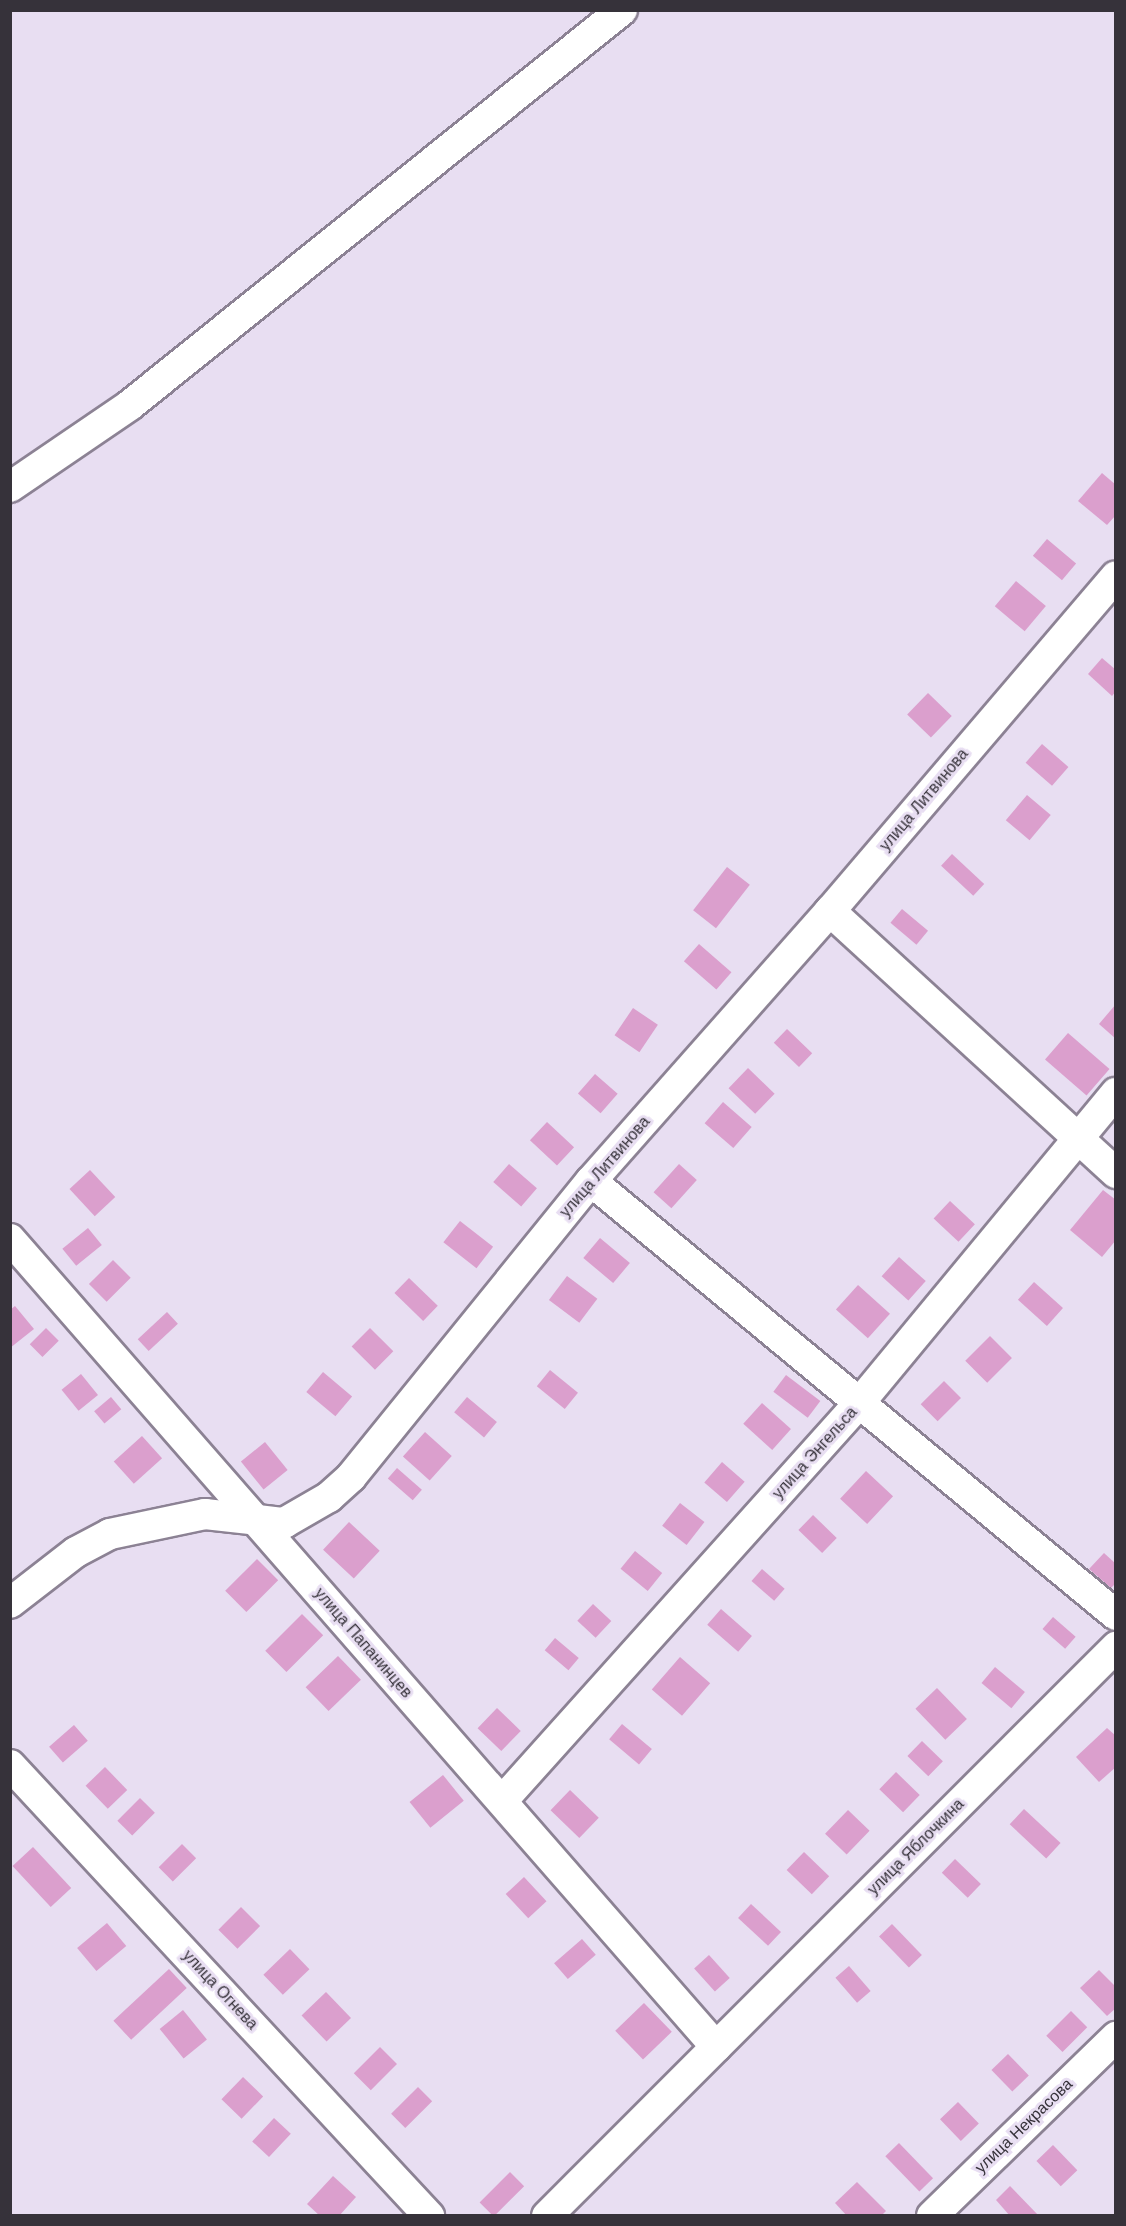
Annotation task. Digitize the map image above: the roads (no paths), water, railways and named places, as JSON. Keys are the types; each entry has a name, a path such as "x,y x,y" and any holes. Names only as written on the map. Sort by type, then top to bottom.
{"street":[{"path":"10,487 130,405 622,10"},
{"name":"улица Литвинова","path":"10,1603 76,1552 110,1534 205,1514 258,1523 284,1523 297,1518 329,1497 351,1477 591,1181 830,911 1116,576"},
{"path":"830,911 1075,1140 1116,1173"},
{"name":"улица Энгельса","path":"502,1801 861,1401 1116,1093"},
{"path":"591,1181 861,1401 1116,1615"},
{"name":"улица Папанинцев","path":"10,1239 716,2047"},
{"name":"улица Яблочкина","path":"547,2216 1116,1647"},
{"name":"улица Огнева","path":"10,1765 429,2216"},
{"name":"улица Некрасова","path":"932,2216 1116,2037"}]}
